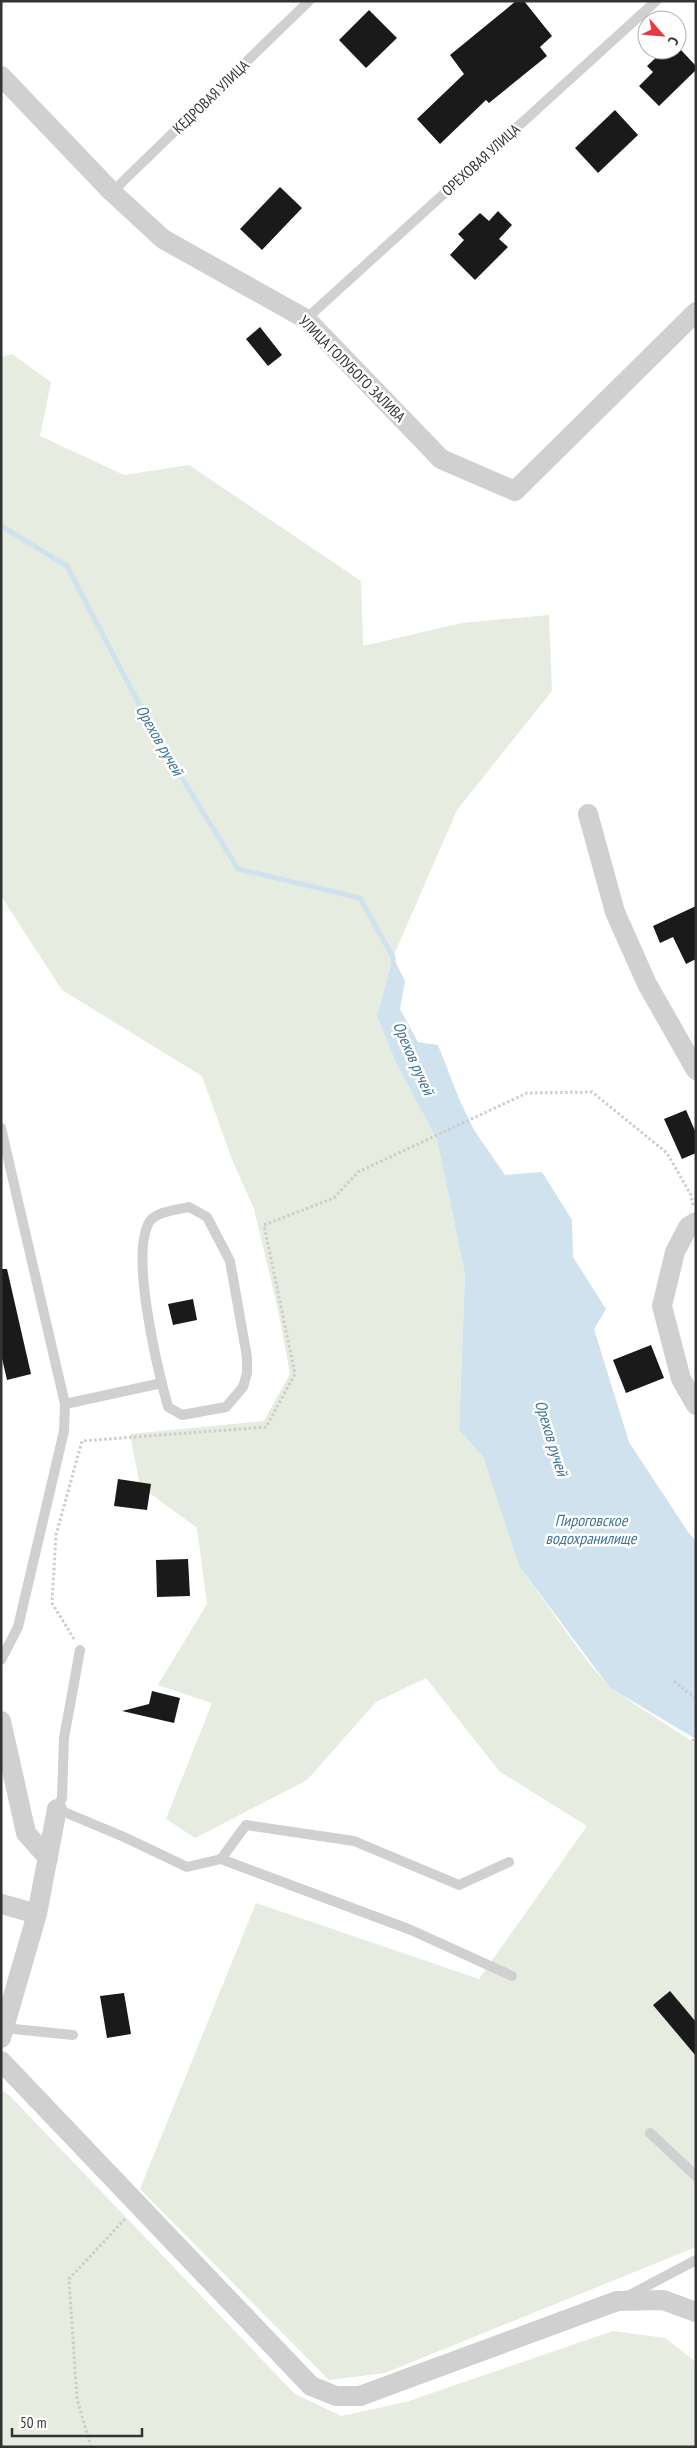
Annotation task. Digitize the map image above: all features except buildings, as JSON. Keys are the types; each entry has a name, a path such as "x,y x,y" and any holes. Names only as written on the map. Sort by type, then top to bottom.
{"street":[{"name":"УЛИЦА ГОЛУБОГО ЗАЛИВА","path":"1,76 112,192 163,239 306,319 441,459 515,491 696,312"},
{"path":"588,814 615,912 647,984 696,1070"},
{"path":"695,1217 675,1252 662,1306 681,1379 696,1405"},
{"path":"1,1721 26,1833 48,1858"},
{"path":"3,2033 37,1914 57,1809"},
{"path":"1,1904 37,1914"},
{"path":"1,2061 311,2386 336,2396 360,2396 616,2301 663,2300 696,2312"}],"lane":[{"name":"КЕДРОВАЯ УЛИЦА","path":"112,192 309,1"},
{"name":"ОРЕХОВАЯ УЛИЦА","path":"306,319 656,1"},
{"path":"1,1128 65,1404 64,1431 18,1627 1,1660"},
{"path":"189,1207 207,1217 230,1261 247,1357 247,1373 243,1387 226,1407 182,1415 168,1407 162,1383 142,1283 146,1232 150,1222 156,1215 189,1207"},
{"path":"65,1404 162,1383"},
{"path":"80,1650 64,1738 62,1798 57,1809 124,1837 187,1867 221,1859 411,1930 512,1976"},
{"path":"221,1859 246,1825 354,1841 459,1885 509,1862"},
{"path":"3,2033 74,2035"},
{"path":"650,2133 696,2176"},
{"path":"616,2301 696,2260"}],"path":[{"path":"80,1650 52,1603 56,1535 82,1441 266,1427 295,1374 264,1225 334,1198 358,1172 427,1138 527,1093 592,1092 667,1153 690,1195 695,1217"},
{"path":"674,1681 696,1699"},
{"path":"692,1741 696,1737"},
{"path":"90,2447 77,2399 69,2279 138,2204"}],"shaded area":[{"path":"12,354 51,382 40,436 124,475 189,465 361,581 363,646 462,623 549,615 552,691 457,810 393,957 377,1016 396,1063 437,1140 465,1274 459,1430 483,1455 519,1566 585,1658 610,1688 696,1744 696,2247 385,2373 329,2380 140,2189 256,1903 479,1979 587,1826 499,1771 426,1678 376,1702 307,1780 195,1838 166,1819 212,1703 158,1685 207,1604 197,1528 140,1486 130,1434 264,1421 290,1374 278,1310 254,1209 233,1162 202,1076 62,990 1,896 1,357"},
{"path":"1,2090 9,2095 295,2394 341,2416 406,2402 613,2331 665,2338 696,2362 696,2447 1,2447"}],"water":[{"name":"Пироговское водохранилище","path":"393,957 405,981 400,1009 418,1042 438,1045 460,1101 474,1130 505,1175 542,1172 572,1220 573,1257 606,1309 594,1329 629,1442 688,1532 696,1541 696,1739 610,1688 519,1566 483,1456 459,1430 465,1274 437,1140 396,1063 377,1016"}],"waterway":[{"name":"Орехов ручей","path":"1,526 67,566 152,729 238,869 360,898 393,957 393,964"}]}
